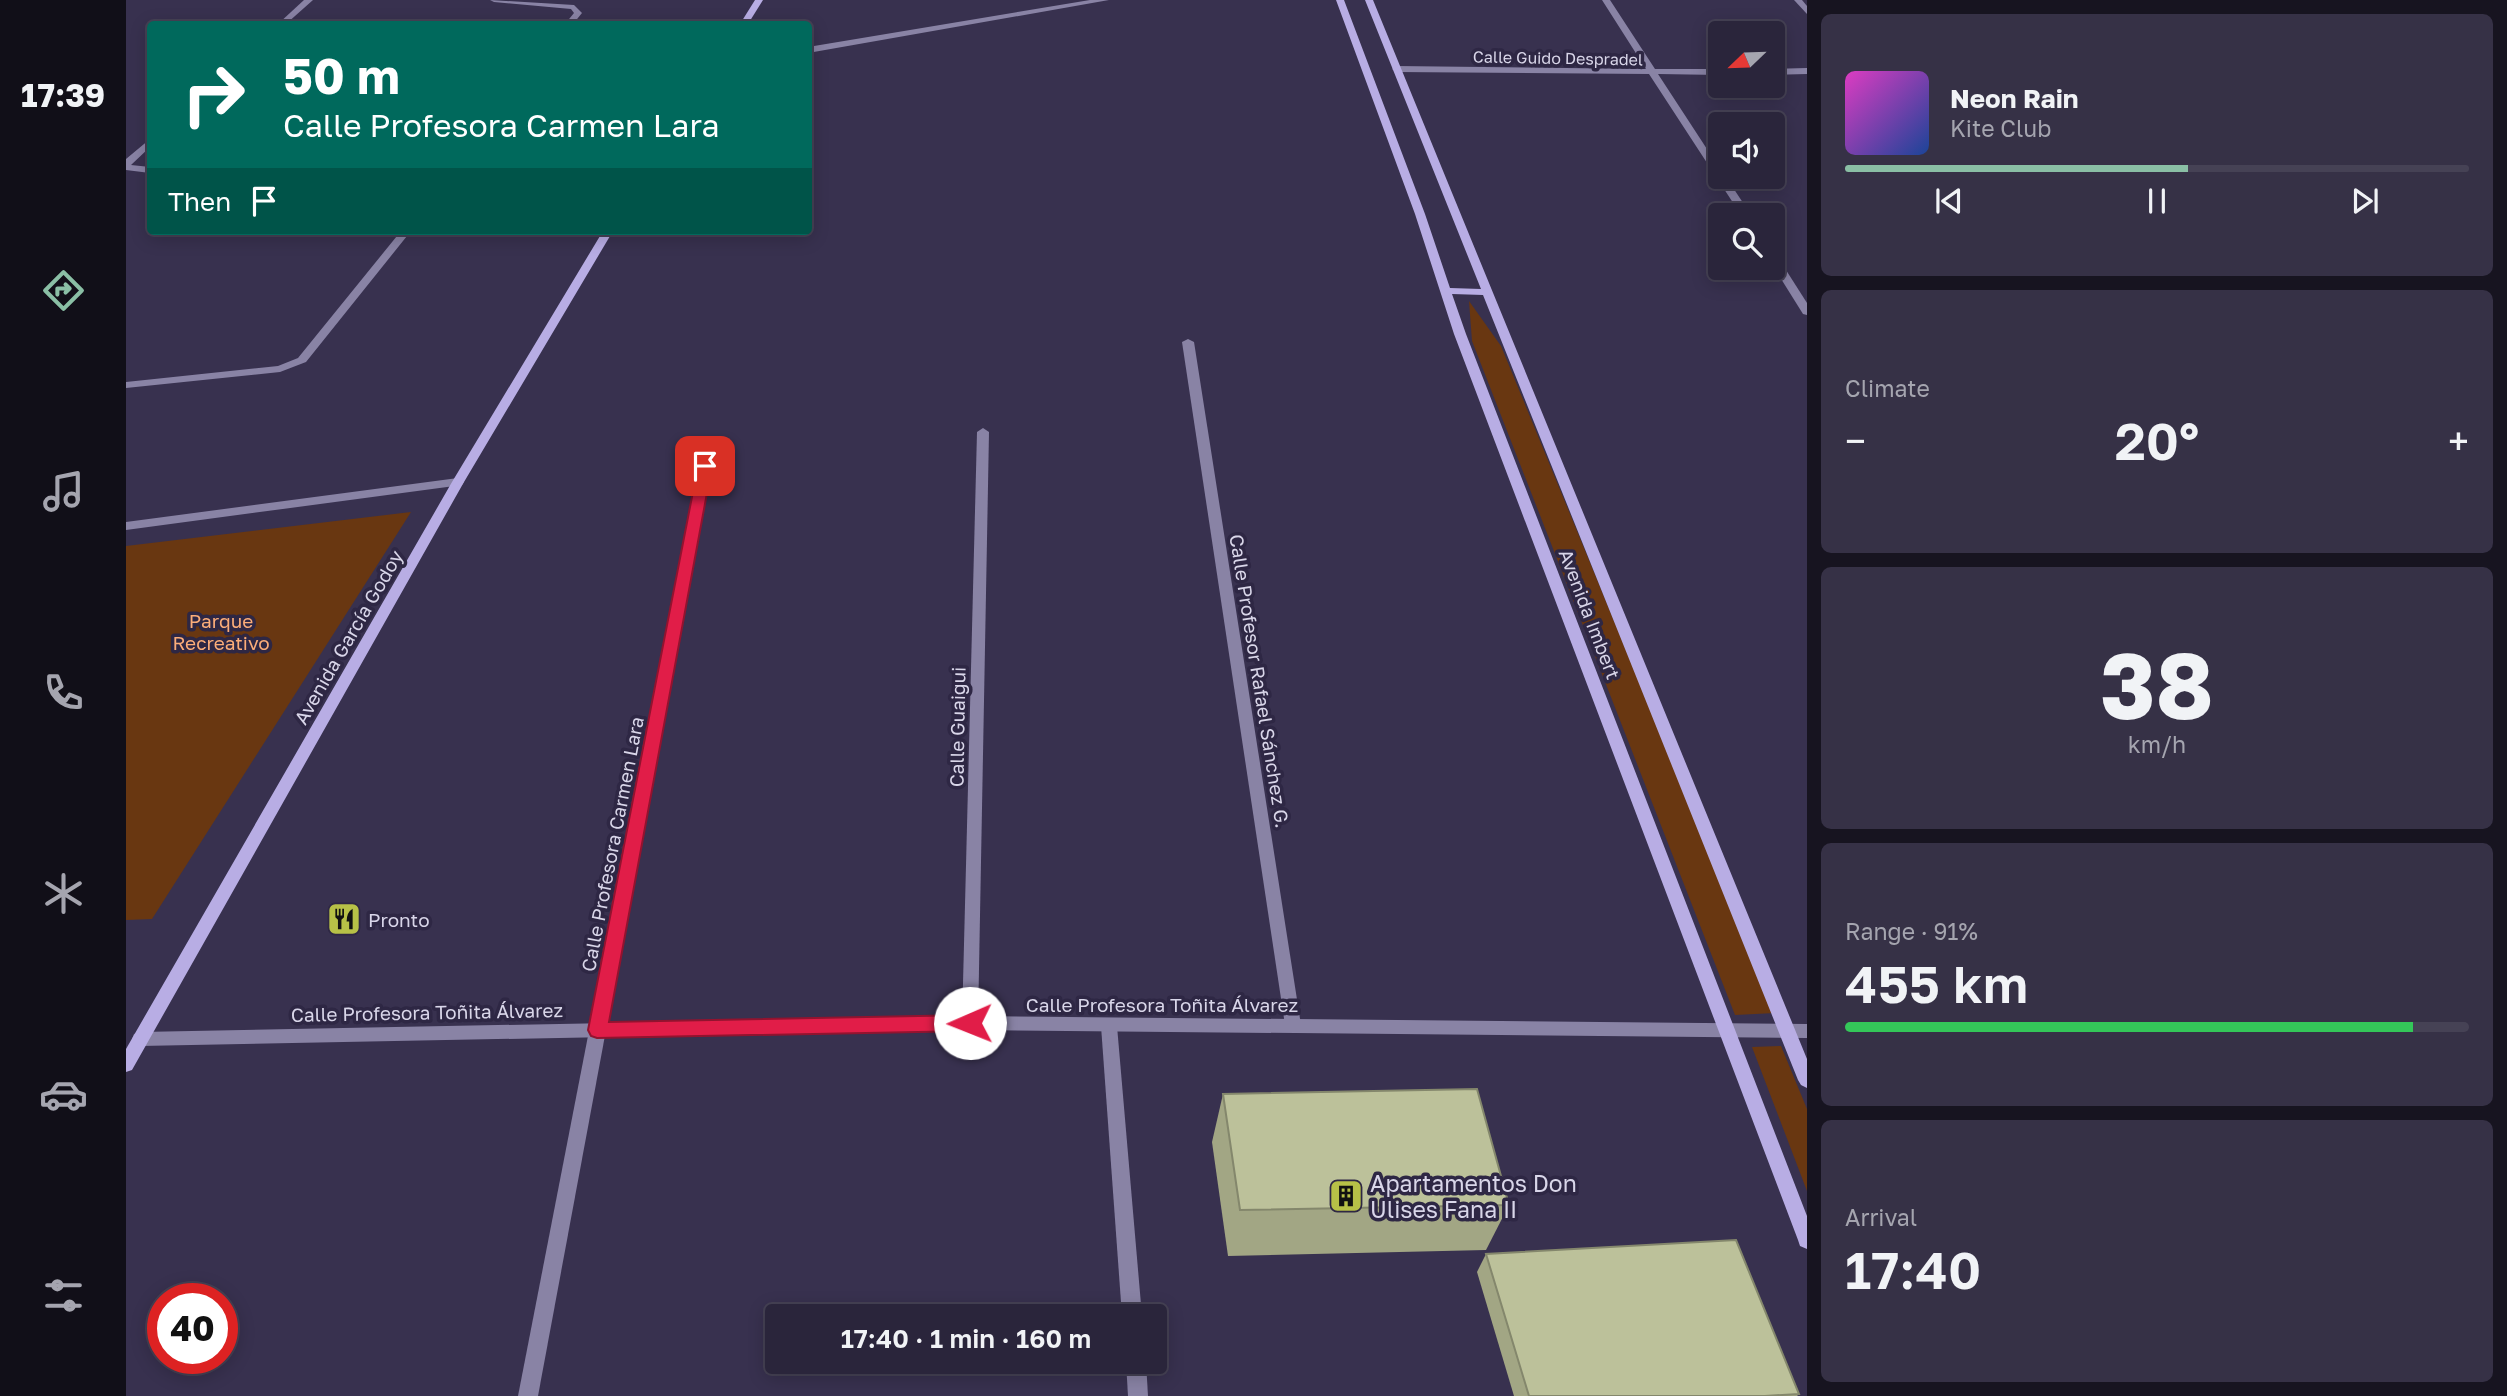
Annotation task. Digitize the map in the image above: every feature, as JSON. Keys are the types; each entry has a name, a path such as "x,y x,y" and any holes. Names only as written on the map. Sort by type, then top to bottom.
{"main road":[{"path":"746,21 759,0"},
{"name":"Avenida Imbert","path":"1340,0 1465,347 1807,1240"},
{"name":"Avenida Imbert","path":"1369,0 1807,1080"},
{"name":"Avenida García Godoy","path":"126,1065 458,482 606,235"},
{"path":"1445,291 1487,292"}],"street":[{"path":"285,21 309,0"},
{"path":"494,0 574,7 578,13 571,21"},
{"path":"812,49 1105,0"},
{"path":"1606,0 1708,157"},
{"path":"1798,0 1807,11"},
{"name":"Calle Guido Despradel","path":"1396,69 1708,72"},
{"path":"1785,72 1807,71"},
{"path":"126,166 147,145"},
{"path":"126,166 147,170"},
{"path":"126,385 280,369 302,360 403,235"},
{"path":"1785,277 1807,313"},
{"name":"Calle Profesor Rafael Sánchez G.","path":"1188,342 1293,1025"},
{"name":"Calle Guaigui","path":"970,1023 983,432"},
{"name":"Calle Profesora Carmen Lara","path":"528,1396 705,466"},
{"path":"126,526 458,482"},
{"name":"Calle Profesora Toñita Álvarez","path":"140,1039 970,1023 1807,1031"},
{"path":"1109,1026 1131,1304"},
{"path":"1137,1374 1138,1396"}],"green space":[{"path":"1469,301 1501,346 1775,1013 1735,1015 1472,341"},
{"name":"Parque Recreativo","path":"411,512 152,919 126,920 126,546"},
{"path":"1781,1046 1807,1109 1807,1191 1752,1047"}],"building":[{"path":"1477,1089 1509,1205 1240,1210 1223,1094"},
{"path":"1736,1240 1799,1394 1529,1396 1486,1254"}],"place":[{"name":"Pronto","path":"344,919"},
{"name":"Apartamentos Don Ulises Fana II","path":"1346,1196"}],"route":[{"path":"705,466 597,1030 970,1023"}]}
